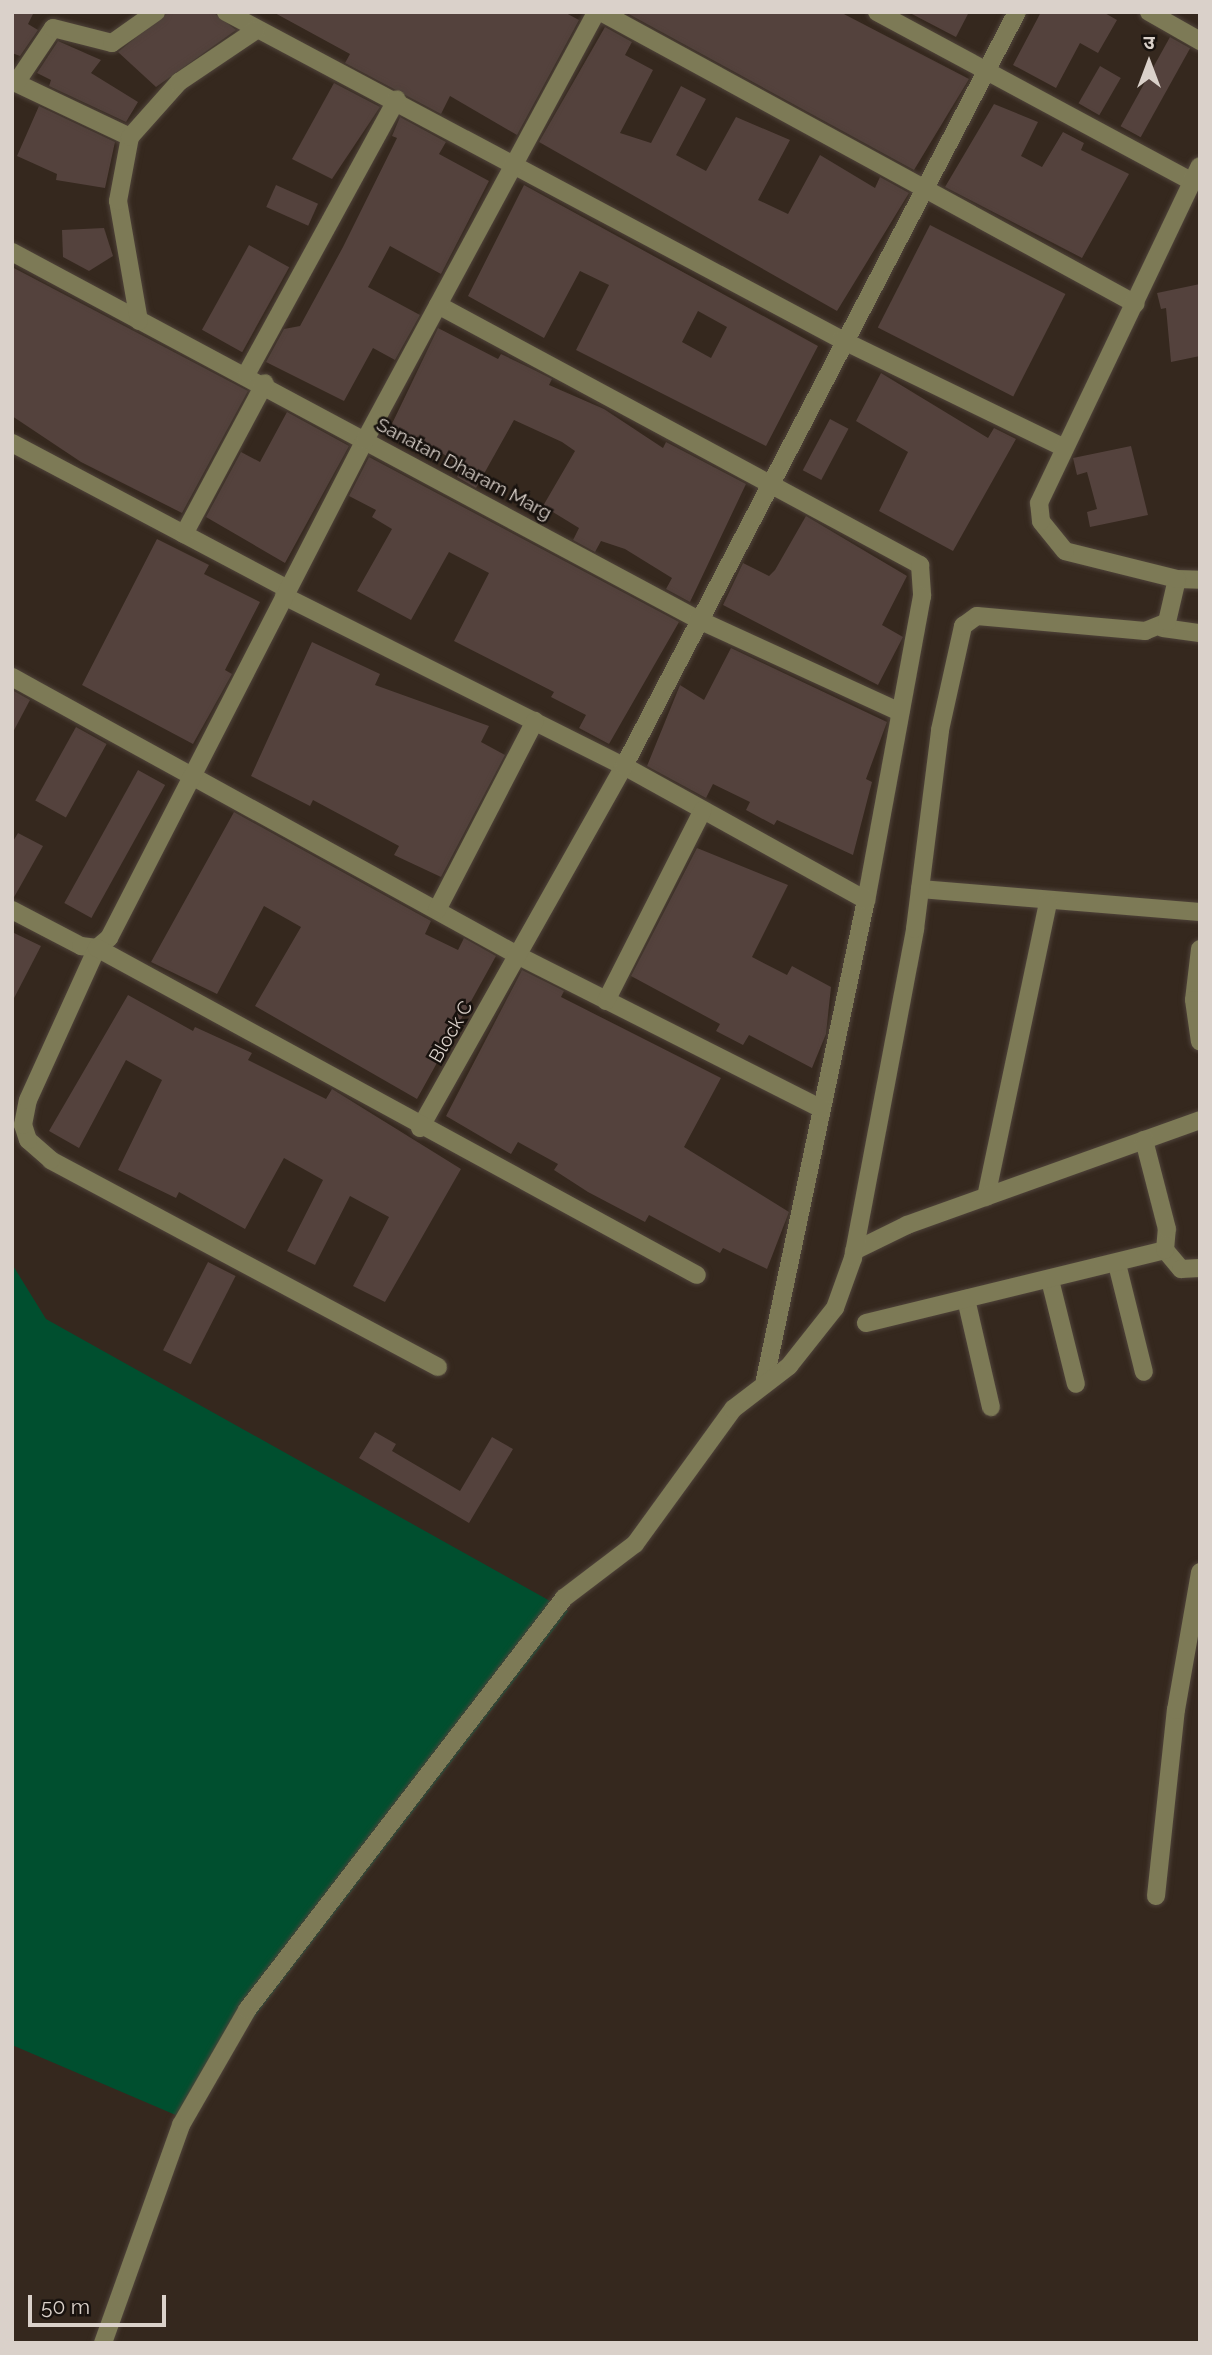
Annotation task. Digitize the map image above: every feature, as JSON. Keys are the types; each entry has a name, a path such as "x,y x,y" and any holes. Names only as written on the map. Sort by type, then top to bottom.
{"street":[{"path":"131,137 14,82 53,28 112,43 156,12"},
{"path":"226,12 256,30 516,161 842,340 1062,447"},
{"path":"438,1367 51,1160 28,1140 28,1100 97,948 120,920 365,440 599,12 1136,304"},
{"path":"877,12 984,72 1196,174 1136,304 1062,447 1040,503 1053,541 1078,557 1177,579 1200,580"},
{"name":"Block C","path":"420,1128 624,766 767,482 1017,12"},
{"path":"1149,12 1200,41"},
{"path":"139,321 118,201 131,137 179,82 256,30"},
{"path":"247,373 397,99"},
{"name":"Sanatan Dharam Marg","path":"12,252 139,321 247,373 365,440 699,620 900,712"},
{"path":"438,305 920,565 922,596 866,900 764,1384"},
{"path":"184,534 265,383"},
{"path":"12,443 184,534 286,592 624,766 866,900"},
{"path":"1163,628 1177,579"},
{"path":"103,2343 176,2136 247,2010 564,1598 635,1544 733,1409 764,1384 823,1327 842,1293 854,1251 920,889 948,680 967,621 977,616 1163,628 1200,633"},
{"path":"12,677 194,772 519,956 822,1109"},
{"path":"437,910 534,721"},
{"path":"606,1001 703,810"},
{"path":"920,889 1048,902 1200,912"},
{"path":"986,1196 1048,902"},
{"path":"12,910 97,948 420,1128 697,1275"},
{"path":"1200,949 1197,988 1200,1042"},
{"path":"854,1251 986,1196 1200,1121"},
{"path":"1144,1140 1167,1229 1165,1250 1181,1269 1200,1268"},
{"path":"866,1323 1117,1264 1165,1250"},
{"path":"1117,1264 1144,1372"},
{"path":"1050,1280 1076,1384"},
{"path":"966,1299 991,1407"},
{"path":"1156,1896 1168,1768 1200,1572"}],"green space":[{"path":"12,1264 46,1319 568,1611 178,2116 12,2045"}],"building":[{"path":"12,12 34,12 28,24 38,30 20,56 12,53"},
{"path":"167,12 213,12 236,30 156,87 118,52"},
{"path":"273,12 564,12 579,20 517,135 450,96 441,114 345,63 350,54"},
{"path":"625,12 840,12 969,79 914,170"},
{"path":"908,12 969,12 956,37"},
{"path":"1041,12 1103,12 1117,20 1098,53 1080,43 1056,88 1013,65"},
{"path":"605,27 632,42 625,55 653,70 620,133 651,143 681,86 706,99 676,155 706,171 736,117 790,140 758,200 788,214 820,155 875,188 880,177 909,193 837,311 539,142"},
{"path":"1170,37 1190,48 1141,137 1121,126"},
{"path":"58,41 101,60 91,73 138,102 126,122 49,86 51,80 37,73"},
{"path":"1100,66 1121,78 1099,115 1078,103"},
{"path":"334,83 380,107 332,179 292,159"},
{"path":"994,104 1038,122 1021,156 1042,167 1063,132 1084,143 1081,150 1129,174 1082,258 945,187"},
{"path":"39,106 115,142 105,188 56,180 57,174 17,156"},
{"path":"400,117 446,142 439,154 489,181 441,274 390,246 368,287 420,315 395,360 373,348 344,401 266,362 284,329 300,326 397,138 392,136"},
{"path":"276,185 318,204 308,226 266,207"},
{"path":"524,185 818,346 766,446 576,350 609,285 580,271 544,338 468,296","holes":["698,311 727,327 711,358 682,342"]},
{"path":"930,225 1065,294 1013,396 878,327"},
{"path":"104,228 113,256 89,271 63,257 62,230"},
{"path":"249,245 289,267 242,352 202,330"},
{"path":"12,267 248,391 182,513 81,462 12,416"},
{"path":"1200,284 1200,356 1171,362 1166,308 1161,309 1157,293"},
{"path":"438,328 498,359 501,354 552,379 549,385 604,409 663,448 666,442 746,484 690,602 666,589 672,578 625,549 601,541 595,552 573,540 579,528 543,506 575,451 562,442 514,420 476,488 457,477 462,467 439,451 389,430"},
{"path":"881,373 988,438 994,428 1016,439 953,551 879,511 908,452 856,421"},
{"path":"287,412 349,446 285,563 206,517 241,452 260,462"},
{"path":"830,419 849,429 821,480 803,470"},
{"path":"1131,446 1148,515 1090,527 1087,512 1097,509 1087,472 1077,475 1073,458"},
{"path":"369,457 679,622 609,744 579,728 586,715 551,697 554,692 454,641 489,573 449,552 411,620 357,591 392,529 372,517 376,510 349,496"},
{"path":"806,516 907,576 882,625 903,637 878,685 723,605 743,563 769,576 775,570"},
{"path":"157,539 209,565 204,574 260,602 225,670 232,674 193,744 82,685"},
{"path":"312,642 380,674 375,685 489,726 481,742 505,755 441,877 394,855 399,846 313,800 310,806 251,776"},
{"path":"731,648 887,722 866,779 872,782 853,855 777,820 774,825 746,810 750,802 713,784 706,798 647,766 680,685 704,700"},
{"path":"12,690 30,700 12,734"},
{"path":"76,727 107,744 66,817 35,800"},
{"path":"138,770 165,785 91,918 64,903"},
{"path":"234,812 431,921 425,934 458,950 464,938 496,956 417,1099 255,1006 301,927 264,906 217,994 151,962"},
{"path":"18,833 43,846 13,899 12,843"},
{"path":"697,848 788,885 752,957 787,975 792,966 831,987 826,1034 812,1068 749,1035 743,1045 716,1031 720,1024 631,976"},
{"path":"12,932 41,946 12,1002"},
{"path":"522,970 564,991 561,997 721,1078 684,1147 789,1212 767,1269 723,1248 720,1253 649,1215 645,1222 588,1192 554,1170 558,1164 518,1142 511,1154 446,1116"},
{"path":"128,995 193,1031 195,1027 252,1053 248,1060 326,1099 332,1089 461,1169 385,1302 353,1286 389,1217 350,1196 315,1265 287,1251 323,1180 284,1158 245,1229 179,1192 176,1198 118,1170 162,1080 126,1060 79,1148 49,1131"},
{"path":"208,1262 236,1276 191,1364 163,1350"},
{"path":"375,1432 396,1444 392,1451 460,1491 492,1437 513,1449 469,1523 359,1458"}]}
